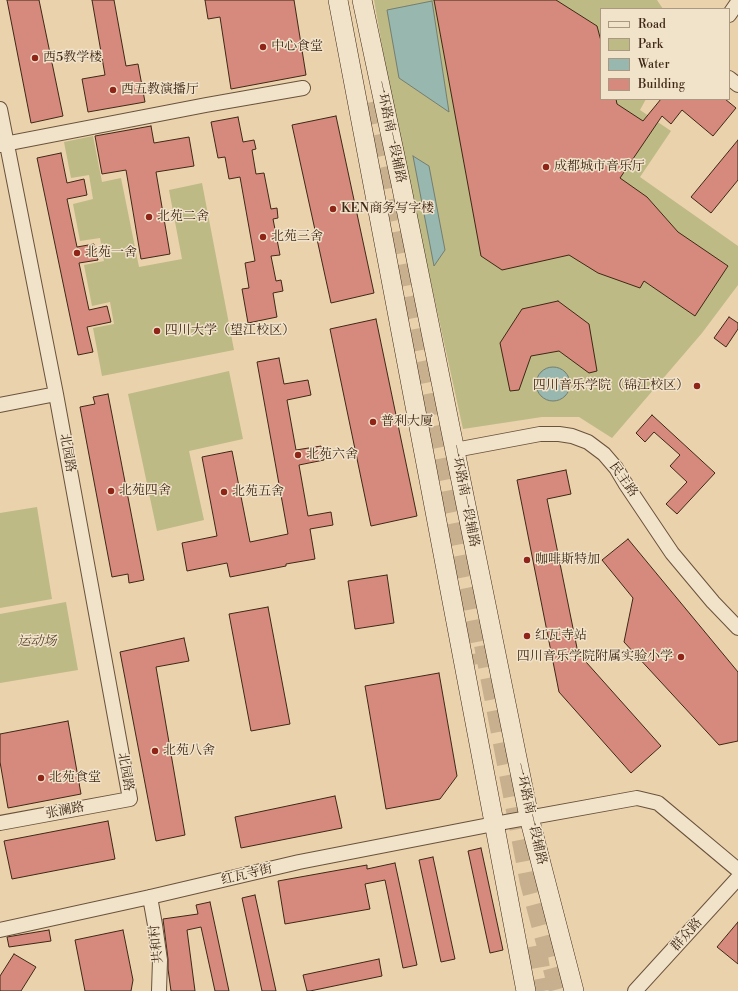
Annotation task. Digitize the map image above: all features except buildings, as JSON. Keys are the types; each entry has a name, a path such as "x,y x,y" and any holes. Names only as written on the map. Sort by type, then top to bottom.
{"main road":[{"name":"一环路南一段辅路","path":"338,0 526,991"},
{"name":"一环路南一段辅路","path":"362,0 529,817 574,991"}],"street":[{"path":"730,13 738,2"},
{"path":"730,79 738,85"},
{"path":"3,144 303,88"},
{"name":"北园路","path":"0,109 3,144 56,394 130,799"},
{"path":"0,405 56,394"},
{"name":"民主路","path":"455,450 540,434 572,436 588,442 604,454 616,468 672,553 713,602 738,628"},
{"name":"红瓦寺街","path":"0,930 299,862 529,817 637,798 658,803 738,870"},
{"name":"张澜路","path":"0,824 130,799"},
{"name":"群众路","path":"635,991 738,878"},
{"name":"共和村","path":"150,897 160,960 159,991"}],"green space":[{"path":"374,0 657,0 662,8 600,8 600,100 645,100 640,110 671,131 640,177 738,246 738,285 702,333 612,438 579,417 542,417 463,429 393,109"},
{"path":"93,136 102,182 121,178 139,267 182,259 169,190 202,183 234,350 102,376 93,328 114,324 110,302 92,306 84,265 104,261 100,238 80,241 73,204 93,199 89,175 71,178 64,142"},
{"path":"229,371 243,439 189,451 204,520 157,531 128,394"},
{"name":"运动场","path":"37,507 52,599 0,608 0,513"},
{"name":"运动场","path":"66,602 78,670 0,683 0,614"}],"water":[{"path":"432,1 449,112 399,78 387,10"},
{"path":"413,156 429,166 445,250 434,266"},
{"path":"553,367 565,372 570,384 565,396 553,401 541,396 536,384 541,372"}],"tunnel":[{"path":"367,103 478,664"},
{"path":"485,645 531,883 560,991"},
{"path":"535,946 543,991"}],"place":[{"name":"中心食堂","path":"263,47"},
{"name":"西5教学楼","path":"35,58"},
{"name":"西五教演播厅","path":"113,90"},
{"name":"成都城市音乐厅","path":"546,167"},
{"name":"KEN商务写字楼","path":"333,209"},
{"name":"北苑二舍","path":"149,217"},
{"name":"北苑三舍","path":"263,237"},
{"name":"北苑一舍","path":"77,253"},
{"name":"四川大学（望江校区）","path":"157,331"},
{"name":"四川音乐学院（锦江校区）","path":"697,386"},
{"name":"普利大厦","path":"373,422"},
{"name":"北苑六舍","path":"298,455"},
{"name":"北苑四舍","path":"111,491"},
{"name":"北苑五舍","path":"224,492"},
{"name":"咖啡斯特加","path":"527,560"},
{"name":"红瓦寺站","path":"527,636"},
{"name":"四川音乐学院附属实验小学","path":"681,657"},
{"name":"北苑八舍","path":"155,751"},
{"name":"北苑食堂","path":"41,778"}]}
